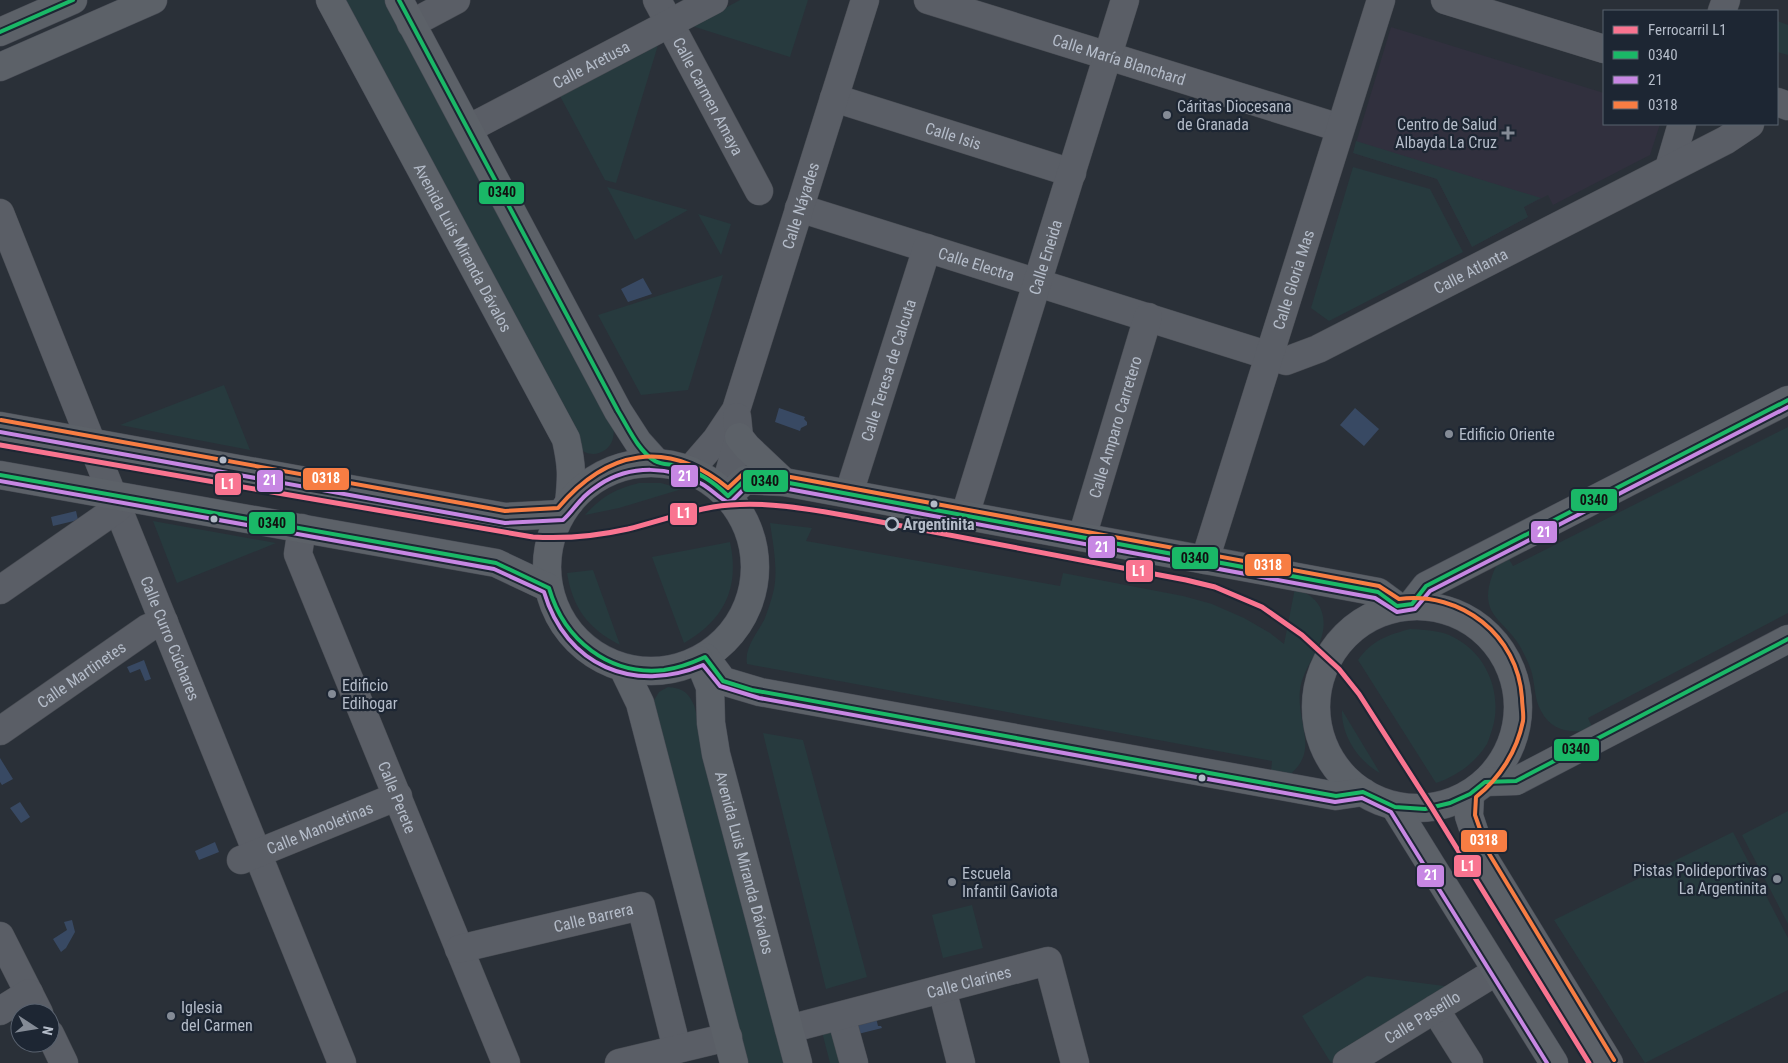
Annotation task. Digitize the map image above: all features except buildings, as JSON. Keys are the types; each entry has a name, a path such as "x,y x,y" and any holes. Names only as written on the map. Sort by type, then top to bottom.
{"main road":[{"path":"0,32 73,0"},
{"path":"0,67 154,0"},
{"name":"Avenida Luis Miranda Dávalos","path":"330,0 566,439 572,462 572,480 565,509"},
{"path":"399,0 618,411 638,442 656,462"},
{"path":"1404,605 1426,586 1788,400"},
{"path":"0,426 505,517 565,509"},
{"path":"739,437 784,482"},
{"path":"656,462 690,470 707,479 726,494 743,516 752,537 755,558 754,582 749,604 738,626 723,643 702,659 676,669 651,672 624,668 595,655 574,637 554,605 549,588 547,570 551,539 565,509 580,491 592,481 610,471 630,464 656,462"},
{"path":"0,475 115,501 302,528 496,563 549,588"},
{"path":"726,494 745,480 784,482 1378,592 1404,605"},
{"path":"1609,1063 1482,855 1469,816 1478,788 1506,753 1517,719 1515,684 1502,651 1478,625 1447,609 1404,605 1385,610 1363,621 1344,637 1329,657 1323,669 1317,699 1319,730 1330,759 1346,779 1363,792 1395,807 1418,809 1432,808 1450,803 1478,788 1516,781 1788,639"},
{"path":"702,659 723,680 752,690 1336,796 1363,792"},
{"name":"Avenida Luis Miranda Dávalos","path":"702,659 710,687 711,723 716,754 798,1063"},
{"path":"624,668 640,703 734,1063"},
{"path":"711,723 737,700 752,690"},
{"path":"1395,807 1554,1063"}],"street":[{"path":"411,24 456,0"},
{"name":"Calle Aretusa","path":"468,129 663,12 714,0"},
{"name":"Calle Náyades","path":"690,470 716,440 736,410 865,0"},
{"name":"Calle María Blanchard","path":"928,0 1340,128"},
{"name":"Calle Eneida","path":"965,515 1125,0"},
{"name":"Calle Gloria Mas","path":"1205,560 1381,0"},
{"path":"1445,0 1603,49"},
{"name":"Calle Carmen Amaya","path":"663,12 759,192"},
{"name":"Calle Isis","path":"834,98 1072,173"},
{"path":"1669,168 1682,125"},
{"name":"Calle Atlanta","path":"1269,355 1286,361 1318,349 1726,140 1748,125"},
{"name":"Calle Electra","path":"799,208 1269,355"},
{"name":"Calle Curro Cúchares","path":"0,213 164,622 249,857 342,1063"},
{"name":"Calle Teresa de Calcuta","path":"849,494 927,248"},
{"name":"Calle Amparo Carretero","path":"1082,537 1148,318"},
{"name":"Calle Náyades","path":"726,494 739,437 736,410"},
{"path":"0,590 115,501"},
{"name":"Calle Perete","path":"302,528 298,554 506,1063"},
{"name":"Calle Martinetes","path":"0,731 148,628 164,622"},
{"name":"Calle Manoletinas","path":"249,857 398,796"},
{"name":"Calle Barrera","path":"459,949 641,906 677,1049"},
{"path":"0,936 34,1003"},
{"name":"Calle Clarines","path":"789,1030 1048,961 1075,1063"},
{"name":"Calle Paseíllo","path":"1347,1063 1496,971"},
{"path":"942,989 961,1063"},
{"path":"1435,1009 1468,1063"},
{"path":"842,1016 854,1063"},
{"path":"619,1063 728,1037"}],"shaded area":[{"name":"Centro de Salud Albayda La Cruz","path":"1391,27 1603,93 1603,125 1660,125 1650,155 1553,205 1548,195 1524,207 1528,217 1472,247 1437,179 1353,153"}],"green space":[{"path":"338,0 388,0 613,421 614,431 611,444 604,451 597,454 589,453 582,450 575,443"},
{"path":"740,0 808,0 790,57 692,26"},
{"path":"1778,21 1788,25 1788,55 1778,52"},
{"path":"658,45 616,183 605,180 560,96"},
{"path":"1356,141 1541,198 1524,207 1528,217 1472,247 1437,179 1353,153"},
{"path":"1353,167 1430,189 1463,252 1329,321 1311,308"},
{"path":"607,187 614,189 688,210 635,240"},
{"path":"698,214 731,224 721,255"},
{"path":"723,275 688,390 641,395 598,315"},
{"path":"224,385 250,450 120,425"},
{"path":"1788,427 1788,613 1588,718 1593,729 1585,731 1563,730 1551,723 1539,706 1531,670 1523,652 1517,641 1496,618 1488,601 1488,590 1494,570 1498,564 1507,556 1513,566"},
{"path":"639,483 661,483 682,489 619,508 585,515 609,494"},
{"path":"153,521 276,543 177,583"},
{"path":"770,523 812,528 806,541 1060,586 1063,573 1183,596 1212,604 1244,618 1270,633 1284,644 1295,588 1317,602 1322,611 1324,627 1319,645 1302,681 1300,690 1301,714 1305,736 1303,757 1298,766 1288,776 1271,772 1272,761 747,664 750,646 765,618 774,589 775,564"},
{"path":"730,542 733,574 726,601 719,613 709,624 684,643 652,557"},
{"path":"593,570 620,645 599,632 591,624 573,597 567,573"},
{"path":"1410,629 1444,633 1467,645 1484,666 1494,690 1495,717 1487,744 1465,768 1451,777 1436,783 1358,660 1363,653 1381,639"},
{"path":"668,687 677,688 684,692 694,705 788,1063 744,1063 653,702 659,692"},
{"path":"1342,710 1380,773 1365,762 1352,746 1344,729"},
{"path":"763,733 803,740 867,977 826,989"},
{"name":"Pistas Polideportivas La Argentinita","path":"1788,811 1788,924 1742,835"},
{"path":"1733,832 1788,938 1788,990 1645,1063 1554,920"},
{"path":"972,905 983,948 943,958 932,915"},
{"path":"1367,976 1452,987 1331,1063 1302,1016"},
{"path":"834,1024 844,1063 830,1063 821,1028"}],"water":[{"path":"643,278 652,294 628,302 621,289"},
{"path":"779,408 805,417 807,425 801,428 800,431 775,422"},
{"path":"1355,408 1379,429 1364,446 1340,425"},
{"path":"76,511 78,520 53,526 51,517"},
{"path":"144,660 151,679 145,681 140,669 130,673 127,667"},
{"path":"0,758 13,779 2,785 0,782"},
{"path":"20,802 30,817 21,823 10,808"},
{"path":"215,842 219,852 199,860 195,851"},
{"path":"72,920 75,932 66,948 61,952 53,939 67,930 64,922"},
{"path":"876,1018 878,1026 882,1028 858,1034 856,1023"}],"rail line":[{"name":"L1","path":"0,445 545,538 581,536 628,529 713,507 751,504 789,507 865,519 1215,587 1262,607 1302,635 1339,669 1359,694 1432,808 1589,1063"}],"transit line":[{"name":"0340","path":"0,32 73,0"},
{"name":"0340","path":"399,0 634,438 643,451 655,461 685,468 698,474 717,486 728,496 745,480 784,482 1378,592 1397,606 1412,604 1426,586 1788,400"},
{"name":"21","path":"0,432 505,523 563,520 587,494 611,478 637,471 664,471 690,478 727,502 732,501 747,486 783,488 1375,598 1397,612 1415,609 1430,591 1788,407"},
{"name":"0318","path":"1,420 505,511 558,508 577,488 597,473 617,463 639,458 660,457 683,462 705,472 728,488 743,474 785,476 1379,586 1399,599 1422,598 1444,602 1464,610 1482,622 1498,637 1510,655 1518,675 1523,713 1520,732 1512,753 1500,773 1476,797 1475,815 1488,852 1614,1060"},
{"name":"0340","path":"0,475 496,563 549,588 556,607 577,638 591,651 625,667 644,670 664,670 685,665 705,657 723,681 752,690 1336,796 1363,792 1395,807 1425,809 1450,803 1470,794 1485,782 1516,781 1788,639"},
{"name":"21","path":"0,481 494,569 544,592 554,618 568,639 586,655 606,667 628,674 652,676 677,673 703,665 720,686 759,698 1335,802 1362,798 1391,812 1547,1063"}],"place":[{"name":"Cáritas Diocesana de Granada","path":"1167,115"},
{"name":"Centro de Salud Albayda La Cruz","path":"1508,133"},
{"name":"Edificio Oriente","path":"1449,434"},
{"name":"Argentinita","path":"892,524"},
{"name":"Edificio Edihogar","path":"332,694"},
{"name":"Pistas Polideportivas La Argentinita","path":"1777,879"},
{"name":"Escuela Infantil Gaviota","path":"952,882"},
{"name":"Iglesia del Carmen","path":"171,1016"}]}
